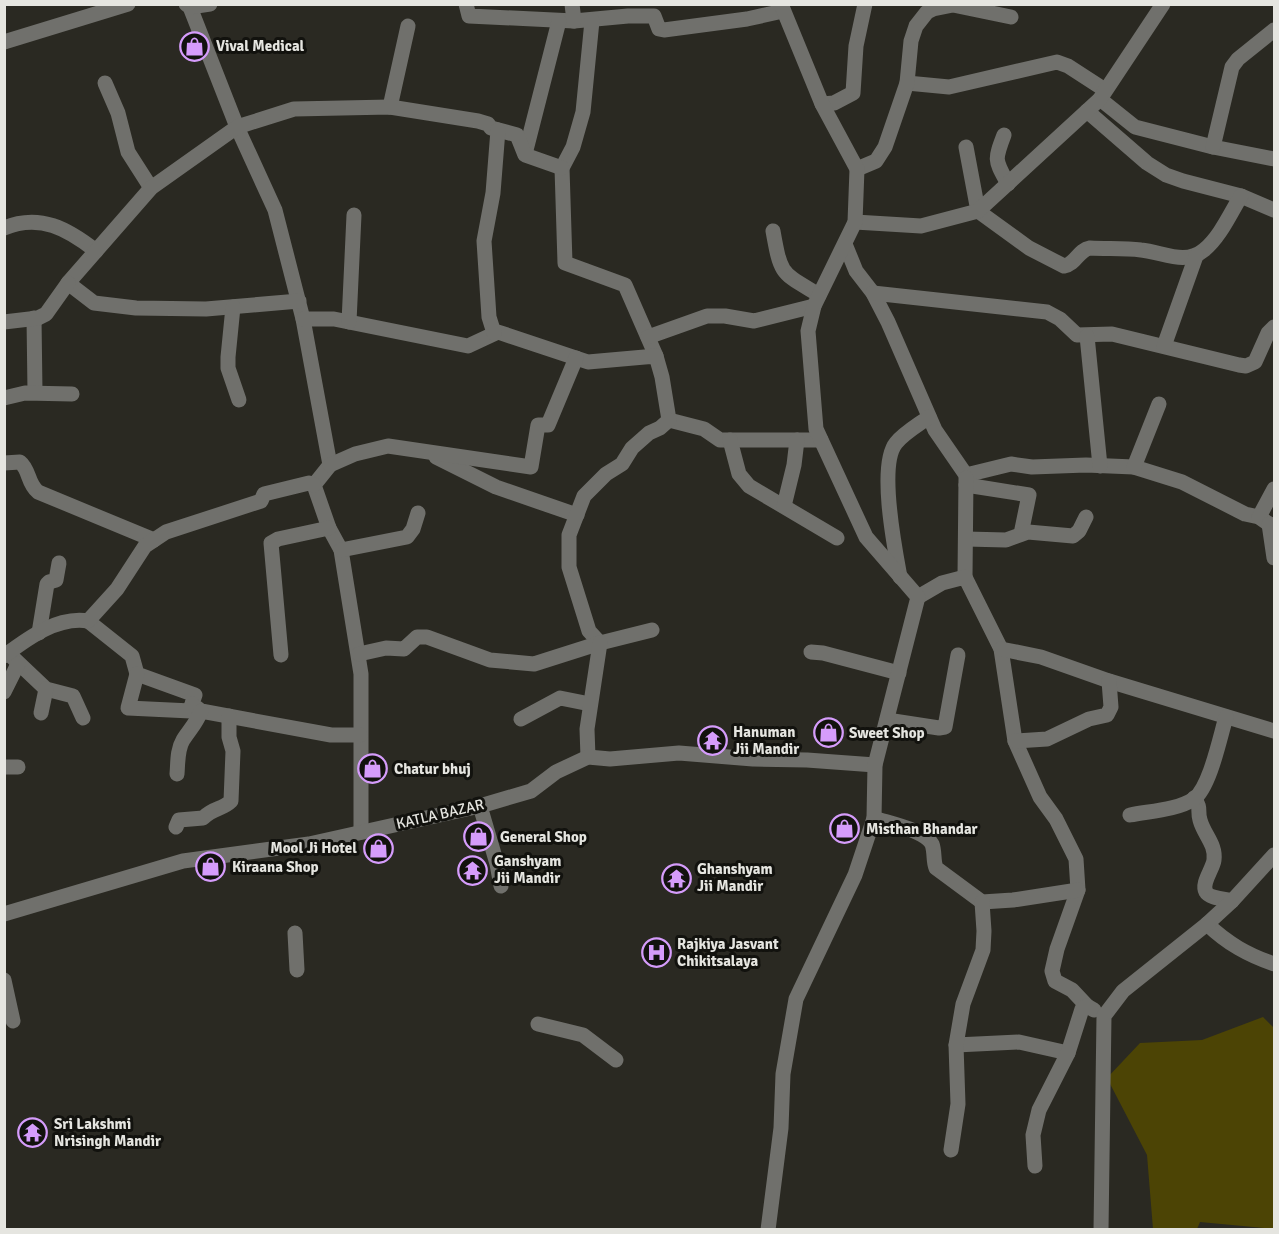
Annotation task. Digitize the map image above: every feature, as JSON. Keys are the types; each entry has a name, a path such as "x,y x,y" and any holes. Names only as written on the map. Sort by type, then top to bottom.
{"street":[{"path":"4,42 128,4"},
{"path":"210,4 188,6 237,128 275,210 303,319 330,465"},
{"path":"465,4 469,16 567,21 592,21 628,10 654,16 659,29 664,30 747,19 782,8 822,104 857,169 855,222 816,301 808,331 816,429 866,537 918,597"},
{"path":"536,4 540,20"},
{"path":"525,155 572,4"},
{"path":"822,104 834,103 853,93 856,46 865,4"},
{"path":"855,222 921,226 978,211 1103,94 1163,4"},
{"path":"857,169 876,161 885,147 907,83 911,41 916,26 927,12 953,5 1011,17"},
{"path":"592,21 583,112 573,147 562,168 564,263 625,285 656,356 669,420"},
{"path":"390,107 408,26"},
{"path":"1213,147 1232,67 1238,59 1275,30"},
{"path":"907,83 949,87 1057,62 1068,66 1103,94 1135,127 1213,147 1275,159"},
{"path":"105,83 118,113 128,152 151,188"},
{"path":"4,322 46,314 68,283 151,188 237,128 294,109 390,107 478,121 517,135 525,155 562,168"},
{"path":"1087,111 1147,163 1166,175 1241,196 1275,210"},
{"path":"494,333 489,317 484,241 494,193 498,130"},
{"path":"1004,135 996,160 1008,184"},
{"path":"966,147 978,211 1029,248 1064,266 1070,265 1083,250 1090,248 1142,250 1174,257 1196,256"},
{"path":"1164,346 1196,256 1216,237 1241,196"},
{"path":"349,322 354,215"},
{"path":"4,228 32,221 76,234 96,251"},
{"path":"773,231 778,260 783,271 816,301"},
{"path":"845,244 856,271 873,293 888,322 935,430 966,480 965,577 1001,649 1015,741 1040,797 1056,819 1076,859 1078,890 1057,949 1052,971 1055,981 1072,990 1087,1006 1104,1016"},
{"path":"68,283 94,303 136,308 206,309 299,301"},
{"path":"873,293 1047,312 1060,319 1077,335 1112,333 1246,366 1254,362 1268,333 1275,327"},
{"path":"648,337 707,316 725,316 754,321 816,301"},
{"path":"233,307 228,368 238,400"},
{"path":"34,318 35,392"},
{"path":"303,319 334,319 468,346 498,332 588,362 656,356"},
{"path":"1087,336 1100,466"},
{"path":"314,485 330,465 355,454 388,446 531,467 538,424 548,425 576,358"},
{"path":"4,398 35,392 72,394"},
{"path":"1134,467 1159,404"},
{"path":"900,577 890,520 889,460 895,444 929,417"},
{"path":"669,420 704,429 720,440 821,440"},
{"path":"600,643 589,631 569,567 569,535 584,495 606,474 622,464 632,448 649,432 660,428 669,420"},
{"path":"730,440 739,474 749,486 837,538"},
{"path":"784,506 794,465 797,440"},
{"path":"423,451 496,487 577,515"},
{"path":"4,463 20,462 27,467 30,484 38,492 154,540"},
{"path":"966,480 1011,464 1032,467 1134,467 1182,482 1245,514 1268,522"},
{"path":"966,480 1029,495 1021,534"},
{"path":"88,621 117,589 145,546 166,532 261,501 264,494 309,483 314,485"},
{"path":"314,485 328,528 341,550 359,654 361,832"},
{"path":"1275,489 1268,522 1275,558"},
{"path":"341,550 407,537 418,513"},
{"path":"966,539 1006,540 1035,532 1073,536 1079,531 1086,517"},
{"path":"281,655 271,543 278,539 328,528"},
{"path":"39,633 47,584 56,580 59,563"},
{"path":"768,1230 782,1119 783,1074 796,999 855,875 874,818 875,765 918,597 942,583 965,577"},
{"path":"4,692 10,658 39,633 68,621 88,621 132,656 137,674 128,708 191,711 197,708 331,735 360,735"},
{"path":"359,654 386,648 404,649 417,637 427,637 490,660 534,664 600,643 652,630"},
{"path":"588,757 587,729 600,643"},
{"path":"1001,649 1041,657 1109,681 1275,731"},
{"path":"811,652 823,653 899,673"},
{"path":"887,720 945,727 958,656"},
{"path":"10,658 46,689 73,696 83,718"},
{"path":"137,674 195,695 197,708 192,730 183,741 179,752 177,774"},
{"path":"1015,741 1047,739 1089,719 1107,715 1111,706 1109,681"},
{"path":"41,713 46,689"},
{"path":"521,719 560,698 590,704"},
{"path":"176,827 179,820 203,818 211,810 226,806 231,801 233,751 229,737 229,716"},
{"path":"1130,814 1182,804 1202,791 1226,717"},
{"name":"KATLA BAZAR","path":"4,914 183,861 309,844 480,806 531,790 556,772 588,757 610,759 679,753 875,765"},
{"path":"1194,798 1200,807 1200,821 1214,850 1205,890 1208,894 1232,901"},
{"path":"480,806 501,886"},
{"path":"874,818 928,839 934,850 936,868 982,902 1013,900 1078,890"},
{"path":"1101,1230 1104,1016 1123,990 1207,924 1275,855"},
{"path":"951,1150 958,1104 956,1045 963,1004 983,950 982,902"},
{"path":"1207,924 1225,941 1249,956 1275,964"},
{"path":"295,933 297,970"},
{"path":"4,980 13,1021"},
{"path":"1035,1166 1033,1135 1039,1110 1068,1053 1082,1009 1087,1006"},
{"path":"538,1024 583,1035 616,1060"},
{"path":"956,1045 1019,1042 1068,1053"}],"shaded area":[{"path":"1263,1017 1274,1028 1274,1229 1200,1222 1197,1229 1153,1229 1147,1155 1107,1078 1140,1043 1202,1040"}],"place":[{"name":"Vival Medical","path":"195,46"},
{"name":"Sweet Shop","path":"828,733"},
{"name":"Hanuman Jii Mandir","path":"712,741"},
{"name":"Chatur bhuj","path":"373,769"},
{"name":"Misthan Bhandar","path":"845,829"},
{"name":"General Shop","path":"479,837"},
{"name":"Mool Ji Hotel","path":"378,848"},
{"name":"Kiraana Shop","path":"211,867"},
{"name":"Ganshyam Jii Mandir","path":"473,870"},
{"name":"Ghanshyam Jii Mandir","path":"676,878"},
{"name":"Rajkiya Jasvant Chikitsalaya","path":"656,953"},
{"name":"Sri Lakshmi Nrisingh Mandir","path":"33,1133"}]}
